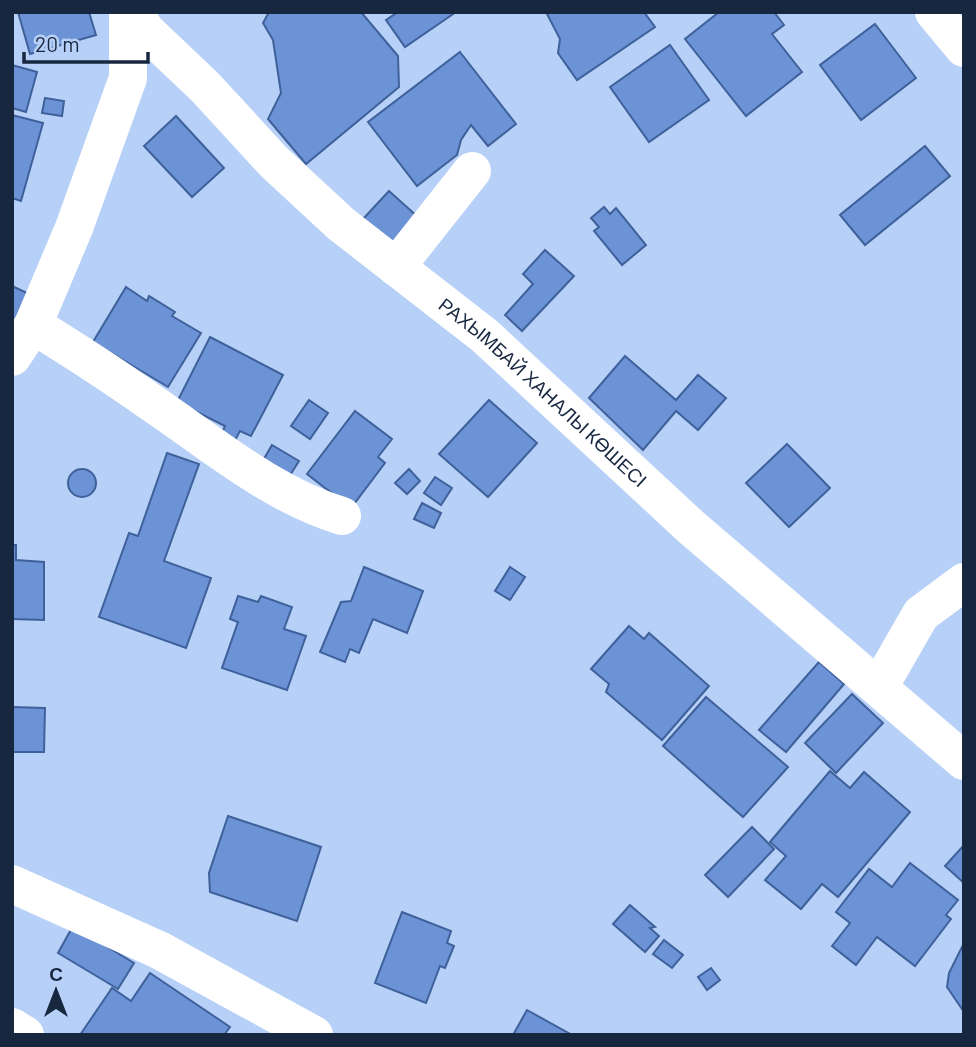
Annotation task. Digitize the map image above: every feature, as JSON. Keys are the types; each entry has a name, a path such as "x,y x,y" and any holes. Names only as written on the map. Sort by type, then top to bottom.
{"street":[{"path":"12,357 33,325 74,228 128,78 128,12"},
{"name":"РАХЫМБАЙ ХАНАЛЫ КӨШЕСІ","path":"134,12 145,30 205,87 274,162 341,224 485,336 691,527 964,761"},
{"path":"934,12 964,48"},
{"path":"396,268 472,171"},
{"path":"33,325 150,401 237,464 320,509 342,516"},
{"path":"879,687 921,614 964,582"},
{"path":"12,884 159,950 314,1035"},
{"path":"12,1027 25,1035"}],"building":[{"path":"18,12 89,12 96,35 30,54"},
{"path":"269,12 361,12 398,56 399,87 306,164 268,119 281,93 273,40 263,23"},
{"path":"398,12 456,12 405,47 386,20"},
{"path":"546,12 644,12 655,27 577,80 558,53 560,39"},
{"path":"719,12 774,12 784,25 772,34 802,72 746,116 685,39"},
{"path":"875,24 916,78 861,120 820,65"},
{"path":"670,45 709,100 649,142 610,87"},
{"path":"460,52 516,124 488,146 471,125 461,140 457,155 417,186 368,122"},
{"path":"12,65 37,72 26,112 12,108"},
{"path":"45,98 64,101 62,116 42,113"},
{"path":"12,115 43,123 21,201 12,198"},
{"path":"176,116 224,168 192,197 144,146"},
{"path":"925,146 950,176 865,245 840,215"},
{"path":"389,191 418,217 391,245 363,219"},
{"path":"604,207 610,214 616,208 646,245 622,265 594,231 599,227 591,218"},
{"path":"545,250 574,276 522,331 505,315 533,284 523,274"},
{"path":"12,286 29,294 12,328"},
{"path":"126,287 147,301 149,296 175,312 172,316 201,333 168,387 93,342"},
{"path":"210,337 283,375 251,436 240,431 233,444 220,437 225,426 177,402"},
{"path":"625,356 676,400 698,375 726,398 698,430 676,411 643,450 589,398"},
{"path":"309,400 328,413 310,439 291,426"},
{"path":"489,400 537,443 488,497 439,454"},
{"path":"355,411 392,439 378,457 385,463 351,508 307,474"},
{"path":"787,444 830,488 789,527 746,483"},
{"path":"272,445 299,461 287,480 261,464"},
{"path":"167,453 199,464 164,561 211,578 186,648 99,617 129,533 138,536"},
{"path":"82,469 92,473 96,483 92,493 82,497 72,493 68,483 72,473"},
{"path":"409,469 420,481 407,494 395,483"},
{"path":"435,477 452,488 441,505 424,493"},
{"path":"422,503 441,513 434,528 414,519"},
{"path":"12,545 16,545 16,560 44,562 44,620 12,619"},
{"path":"364,567 423,591 407,633 373,619 359,653 350,649 345,662 320,652 341,602 351,601"},
{"path":"510,567 525,577 510,600 495,591"},
{"path":"238,596 258,602 261,596 292,607 284,629 306,636 287,690 222,668 238,622 230,619"},
{"path":"629,626 644,639 649,633 709,686 662,740 606,692 609,684 591,669"},
{"path":"819,662 844,684 786,752 759,730"},
{"path":"852,694 883,723 836,773 805,743"},
{"path":"706,697 788,767 743,817 663,746"},
{"path":"12,707 45,708 44,752 12,752"},
{"path":"830,771 850,788 864,772 910,812 838,897 822,884 801,909 765,880 786,856 770,842"},
{"path":"228,816 321,847 297,921 210,892 209,873"},
{"path":"752,827 774,849 728,897 705,875"},
{"path":"964,845 964,883 945,866"},
{"path":"910,863 958,900 946,915 951,919 915,966 877,937 856,965 832,946 850,923 836,912 869,869 892,887"},
{"path":"630,905 655,927 650,928 659,936 645,952 613,924"},
{"path":"402,912 451,931 447,943 454,946 445,968 440,966 426,1003 375,983"},
{"path":"73,926 134,963 118,989 58,953"},
{"path":"664,940 683,955 672,968 653,954"},
{"path":"964,943 964,1012 947,987 949,973"},
{"path":"711,968 720,980 707,990 698,977"},
{"path":"150,973 230,1027 224,1035 80,1035 112,988 131,1001"},
{"path":"527,1010 572,1035 513,1035"}]}
